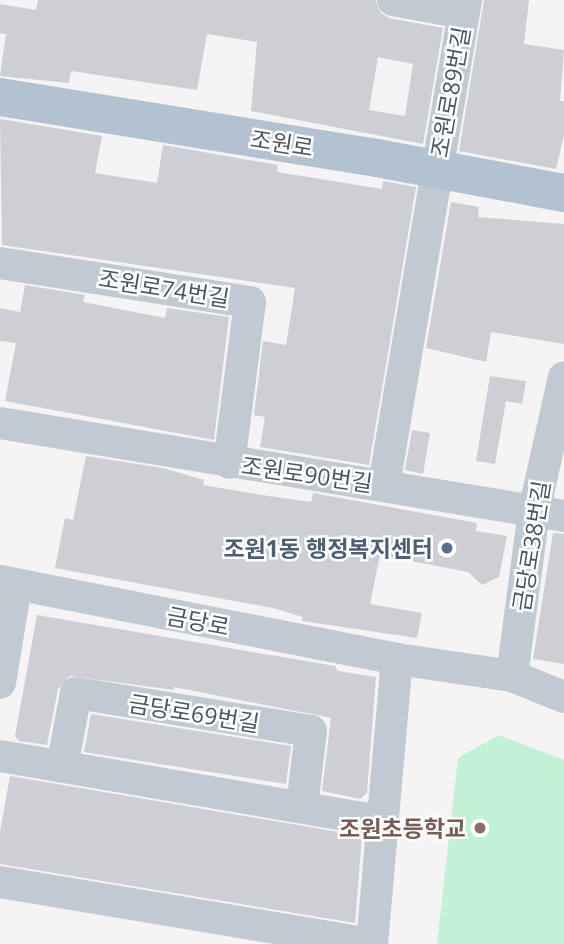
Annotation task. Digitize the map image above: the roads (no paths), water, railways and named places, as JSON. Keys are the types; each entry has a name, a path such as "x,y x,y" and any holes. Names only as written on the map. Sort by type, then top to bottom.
{"main road":[{"name":"조원로","path":"0,97 564,193"}],"street":[{"name":"조원로89번길","path":"393,0 465,6 436,172"},
{"name":"조원로90번길","path":"0,424 229,463 384,485 436,172"},
{"name":"조원로74번길","path":"0,262 250,302 229,463"},
{"name":"금당로38번길","path":"512,676 549,513 564,377"},
{"path":"384,485 549,513"},
{"path":"0,683 8,583"},
{"name":"금당로","path":"8,583 397,659 512,676 564,696"},
{"path":"0,882 371,944 397,659"},
{"name":"금당로69번길","path":"62,767 76,693 311,732 302,807"},
{"path":"0,756 382,821"}],"place":[{"name":"조원1동 행정복지센터","path":"447,548"},
{"name":"조원초등학교","path":"480,828"}]}
